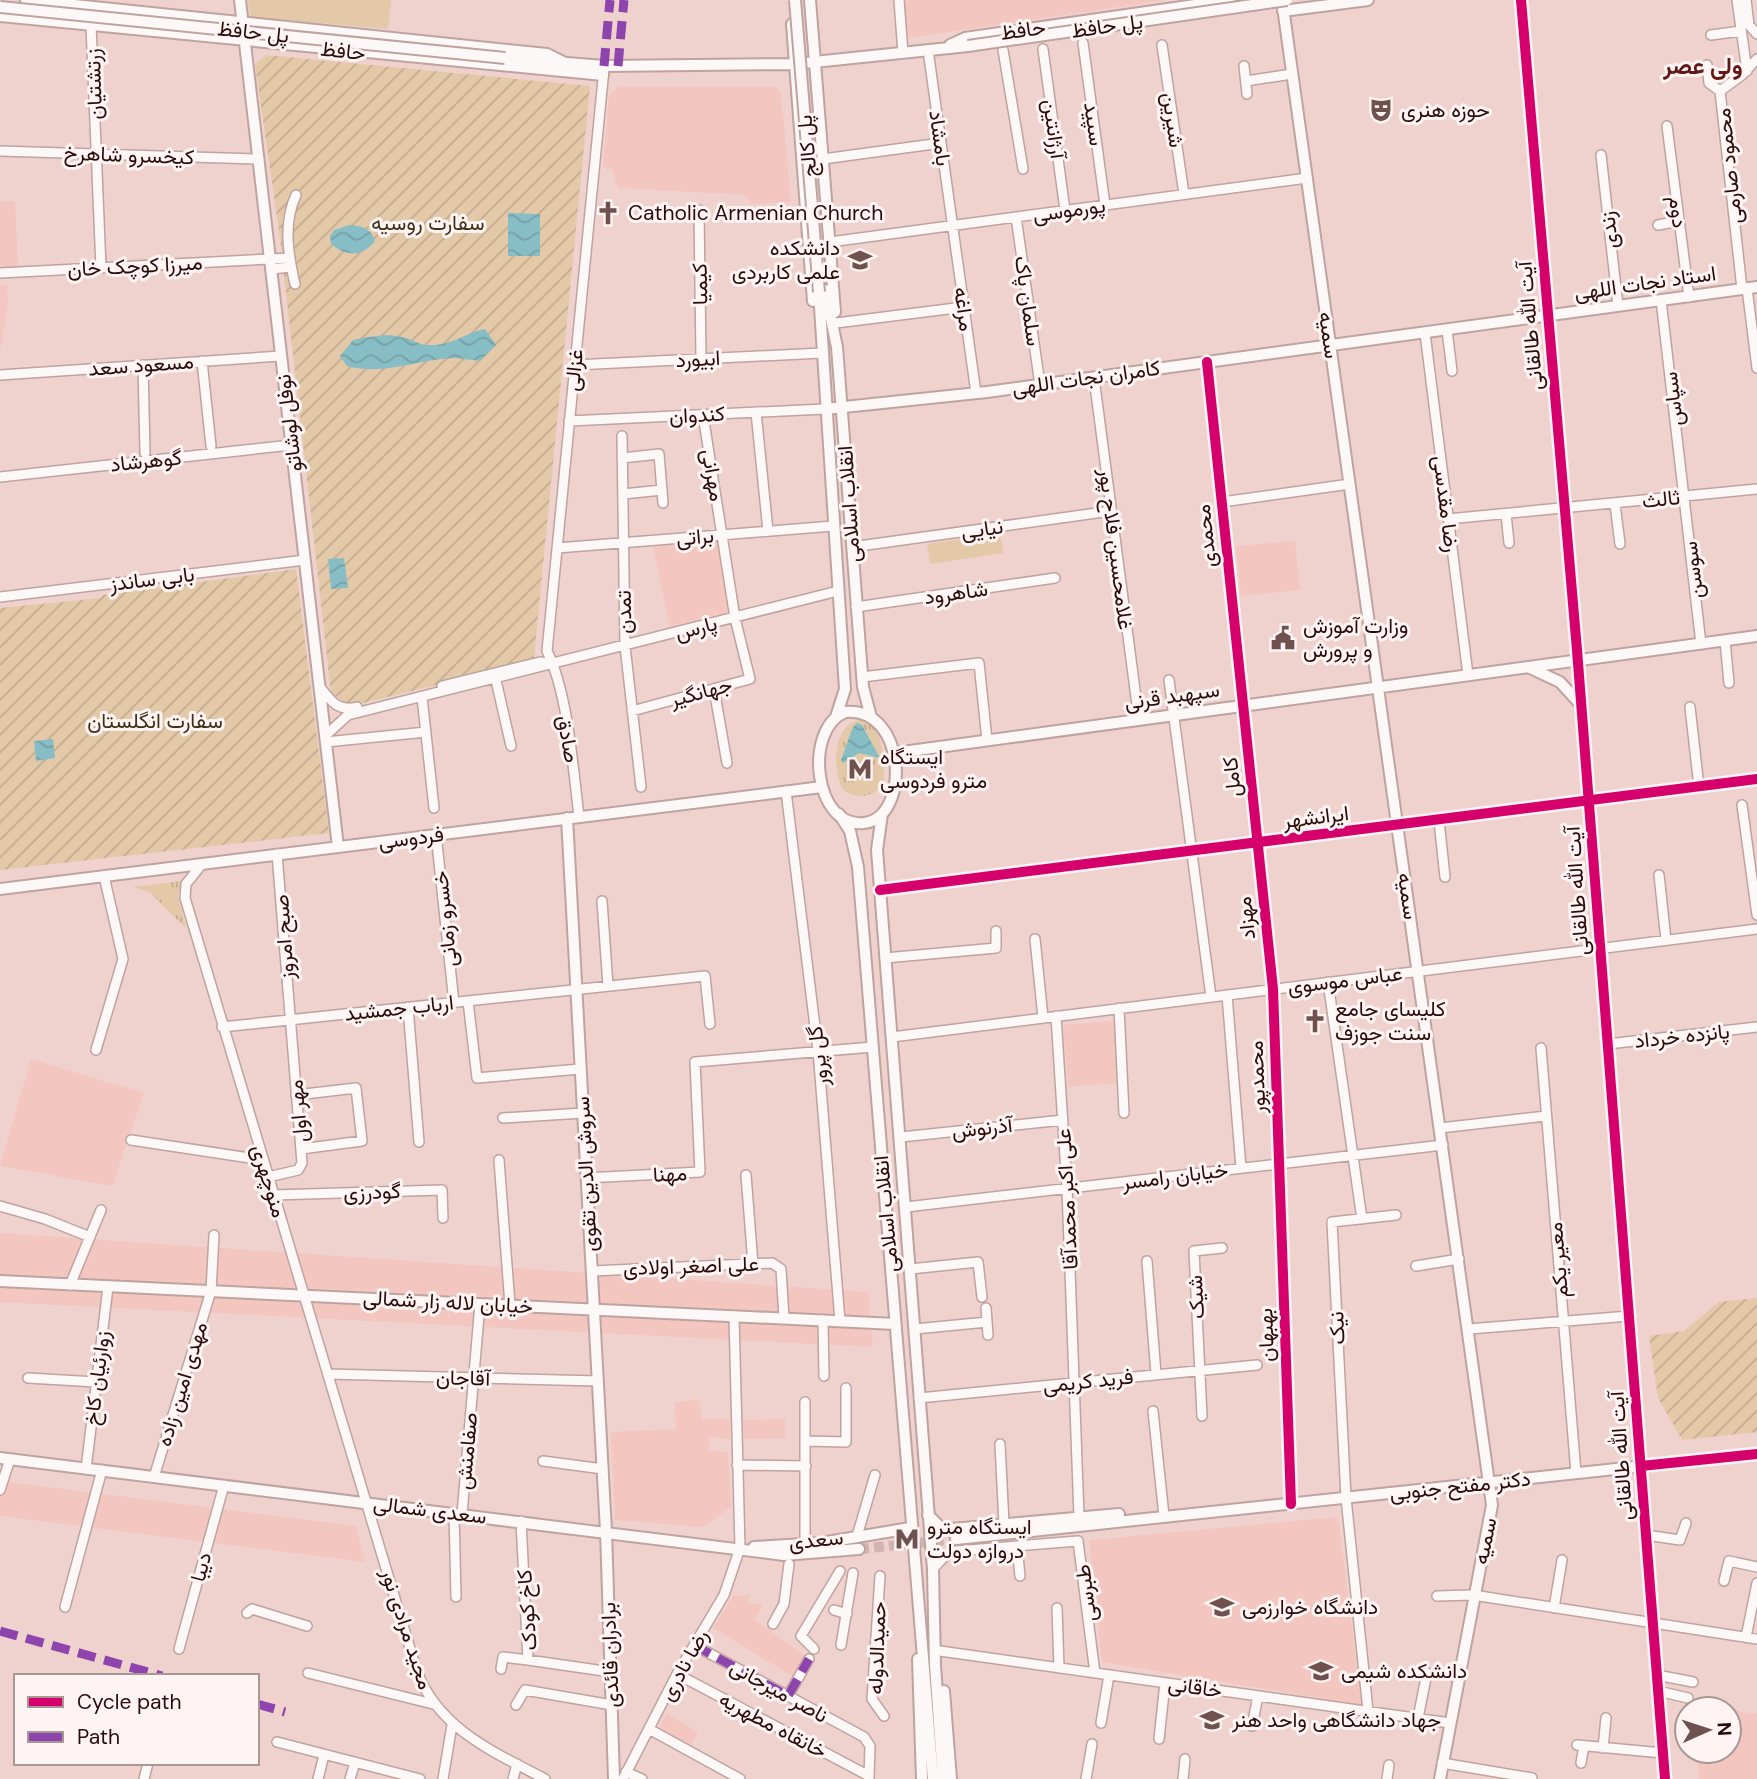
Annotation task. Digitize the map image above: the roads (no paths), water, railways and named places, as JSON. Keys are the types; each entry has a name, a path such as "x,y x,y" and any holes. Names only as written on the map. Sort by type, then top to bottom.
{"main road":[{"name":"حافظ","path":"26,0 547,54 565,63"},
{"name":"نوفل لوشاتو","path":"240,0 338,847"},
{"path":"793,0 795,64 814,327 822,353"},
{"name":"پل کالج","path":"793,0 822,291"},
{"name":"پل کالج","path":"802,0 822,291"},
{"path":"810,0 837,347"},
{"name":"حافظ","path":"943,49 965,38 1230,0"},
{"path":"1284,4 1368,0"},
{"name":"آیت الله طالقانی","path":"1521,0 1582,706 1665,1779"},
{"name":"پل حافظ","path":"968,46 1284,4"},
{"name":"سمیه","path":"1284,4 1490,1482 1492,1518 1473,1595 1440,1779"},
{"name":"پل حافظ","path":"0,7 505,58"},
{"name":"حافظ","path":"0,16 342,51 603,70 795,64 968,46"},
{"path":"342,51 354,33"},
{"name":"حافظ","path":"505,58 565,63 603,70"},
{"path":"802,155 823,159"},
{"path":"803,168 812,161 823,159"},
{"name":"استاد نجات اللهی","path":"1331,346 1749,288"},
{"name":"انقلاب اسلامی","path":"822,291 837,347 862,677 871,717"},
{"name":"انقلاب اسلامی","path":"822,291 825,409 845,689 836,717"},
{"name":"کامران نجات اللهی","path":"825,409 976,393 1331,346"},
{"name":"سپهبد قرنی","path":"895,753 1757,636"},
{"path":"1528,666 1560,682 1582,706"},
{"path":"854,711 871,717 886,733 895,753 894,785 882,814 873,821 861,824 839,814 822,787 821,744 836,717 854,711"},
{"name":"ایرانشهر","path":"880,890 1398,827 1757,779"},
{"name":"فردوسی","path":"0,889 822,787"},
{"name":"انقلاب اسلامی","path":"839,814 855,846 910,1528 918,1617 938,1774"},
{"name":"انقلاب اسلامی","path":"882,814 877,850 936,1618 951,1779"},
{"name":"سروش الدین تقوی","path":"566,818 606,1531"},
{"name":"خیابان لاله زار شمالی","path":"0,1281 895,1324"},
{"name":"دکتر مفتح جنوبی","path":"956,1539 1757,1454"},
{"name":"سعدی شمالی","path":"5,1459 804,1555 859,1549"},
{"name":"دکتر مفتح جنوبی","path":"928,1515 944,1529 1079,1517 1136,1514 1164,1517"},
{"name":"سعدی","path":"740,1548 805,1544 910,1528"},
{"name":"برادران قائدی","path":"606,1531 614,1779"},
{"path":"740,1548 756,1558"},
{"name":"انقلاب اسلامی","path":"918,1617 918,1724 922,1779"},
{"name":"انقلاب اسلامی","path":"936,1618 938,1774"}],"street":[{"path":"899,0 903,53"},
{"path":"1737,0 1747,71"},
{"path":"1746,0 1749,25 1757,34"},
{"name":"زرتشتیان","path":"91,25 101,268"},
{"path":"1711,36 1741,31"},
{"name":"سپید","path":"1083,43 1105,205"},
{"name":"شیرین","path":"1162,45 1184,194"},
{"name":"آرژانتین","path":"1043,49 1065,210"},
{"name":"بامشاد","path":"928,50 952,225"},
{"path":"1003,50 1023,169"},
{"name":"محمود صارمی","path":"1757,59 1747,71 1720,91 1749,288 1757,368"},
{"path":"1707,65 1709,83 1720,91"},
{"path":"1244,66 1247,94"},
{"name":"غزالی","path":"553,663 547,651 603,70"},
{"path":"1246,81 1292,74"},
{"name":"دوم","path":"1667,127 1689,297"},
{"path":"823,159 941,143"},
{"name":"کیخسرو شاهرخ","path":"0,150 258,159"},
{"name":"زندی","path":"1601,155 1618,306"},
{"name":"پورموسی","path":"830,242 1307,178"},
{"path":"295,284 290,262 288,212 296,195"},
{"name":"کیمیا","path":"699,210 701,359"},
{"name":"سلمان پاک","path":"1016,217 1040,385"},
{"path":"1658,225 1679,221"},
{"name":"مراغه","path":"952,225 976,393"},
{"name":"میرزا کوچک خان","path":"0,273 290,262"},
{"name":"سپاس","path":"1661,300 1684,497"},
{"path":"835,323 964,307"},
{"path":"1447,330 1452,371"},
{"name":"رضا مقدسی","path":"1425,333 1468,674"},
{"name":"ابیورد","path":"575,365 822,353"},
{"name":"مسعود سعد","path":"0,375 281,356"},
{"path":"202,361 211,446"},
{"name":"محمدی","path":"1207,362 1243,705"},
{"path":"142,365 145,453"},
{"name":"غلامحسین فلاح‌ پور","path":"1094,377 1139,720"},
{"name":"کندوان","path":"569,421 825,409"},
{"path":"756,412 768,531"},
{"name":"مهرانی","path":"702,415 735,618"},
{"name":"تمدن","path":"622,436 625,646 641,787"},
{"name":"گوهرشاد","path":"0,477 292,445"},
{"path":"622,458 659,454 663,503"},
{"path":"1222,502 1350,484"},
{"name":"ثالث","path":"1448,519 1565,510 1757,489"},
{"path":"623,495 662,490"},
{"name":"سوسن","path":"1684,497 1701,644"},
{"path":"1615,504 1620,544"},
{"name":"نیایی","path":"852,547 1111,511"},
{"path":"1506,514 1509,543"},
{"name":"براتی","path":"557,548 833,526"},
{"name":"بابی ساندز","path":"0,597 305,560"},
{"name":"شاهرود","path":"856,607 1055,578"},
{"name":"پارس","path":"326,739 347,713 838,591"},
{"name":"جهانگیر","path":"632,711 750,679 735,618"},
{"path":"1725,641 1729,683"},
{"name":"صادق","path":"553,663 567,729 579,816"},
{"path":"862,677 979,663 987,740"},
{"path":"495,676 511,746"},
{"name":"پارس","path":"347,713 422,697 495,676"},
{"path":"1168,680 1211,997"},
{"path":"320,687 337,707 347,713"},
{"path":"714,689 727,763"},
{"path":"422,697 434,808"},
{"name":"کامل","path":"1243,705 1258,844"},
{"path":"1690,707 1699,787"},
{"path":"326,739 426,732"},
{"name":"گل پرور","path":"786,791 818,1051 840,1321"},
{"path":"1742,805 1757,915"},
{"path":"1439,821 1445,877"},
{"name":"خسرو زمانی","path":"436,834 454,1003"},
{"name":"مهزاد","path":"1258,844 1273,989"},
{"name":"صبح امروز","path":"277,854 290,1020"},
{"name":"منوچهری","path":"202,864 186,884 185,898 303,1296 368,1503"},
{"path":"1659,875 1666,940"},
{"path":"96,1050 123,959 104,876"},
{"path":"602,901 608,986"},
{"name":"عباس موسوی","path":"892,1037 1757,929"},
{"path":"885,958 996,947 996,931"},
{"path":"1035,939 1043,1018"},
{"name":"ارباب جمشید","path":"222,1027 705,976 710,1024"},
{"path":"1328,982 1362,1219"},
{"name":"محمدپور","path":"1273,989 1279,1164"},
{"path":"1227,995 1241,1168"},
{"path":"468,1001 477,1078 580,1069"},
{"path":"408,1007 419,1142"},
{"path":"1119,1008 1124,1113"},
{"name":"علی اکبر محمدآقا","path":"1056,1016 1068,1188 1079,1517"},
{"name":"مهر اول","path":"268,1177 300,1170 301,1149 290,1020"},
{"name":"پانزده خرداد","path":"1608,1044 1757,1027"},
{"path":"818,1051 873,1047"},
{"name":"معیر یکم","path":"1541,1048 1576,1473"},
{"name":"مهنا","path":"586,1178 700,1172 695,1062 818,1051"},
{"path":"296,1095 356,1088 362,1141 301,1149"},
{"path":"503,1118 583,1113"},
{"path":"1440,1128 1546,1115"},
{"name":"آذرنوش","path":"901,1137 1063,1120"},
{"path":"131,1140 263,1160"},
{"name":"خیابان رامسر","path":"906,1206 1443,1144"},
{"path":"499,1160 510,1305"},
{"name":"بهبهان","path":"1279,1164 1291,1504"},
{"path":"746,1175 753,1264"},
{"name":"گودرزی","path":"273,1195 442,1190 443,1218"},
{"path":"0,1206 46,1219 90,1237"},
{"path":"70,1284 101,1210"},
{"name":"نیک","path":"1368,1712 1346,1498 1332,1222 1396,1215"},
{"name":"مهدی امین زاده","path":"154,1477 211,1291 214,1235"},
{"name":"شیک","path":"1200,1370 1194,1251 1222,1248"},
{"path":"1416,1266 1459,1259"},
{"path":"1147,1261 1156,1374"},
{"path":"911,1269 978,1262 982,1297"},
{"name":"علی اصغر اولادی","path":"592,1270 772,1263 781,1269 784,1318"},
{"name":"زوارئیان کاخ","path":"86,1469 108,1287"},
{"name":"صفامنش","path":"456,1597 458,1513 480,1304"},
{"path":"986,1308 988,1335"},
{"path":"734,1316 740,1548"},
{"path":"1469,1329 1629,1316"},
{"path":"823,1320 824,1376"},
{"path":"915,1329 987,1322"},
{"name":"فرید کریمی","path":"919,1398 1257,1364"},
{"path":"1200,1370 1202,1416"},
{"name":"آقاجان","path":"328,1374 598,1381"},
{"path":"28,1378 96,1382"},
{"path":"806,1441 846,1442 846,1388"},
{"path":"805,1402 805,1544"},
{"path":"1153,1411 1164,1517"},
{"path":"1000,1444 1004,1524"},
{"path":"0,1490 5,1459"},
{"path":"543,1461 603,1469"},
{"path":"737,1465 806,1466"},
{"path":"65,1607 102,1471"},
{"path":"857,1536 875,1475"},
{"name":"دیبا","path":"179,1649 224,1485"},
{"name":"مجید مرادی نور","path":"368,1503 417,1672 433,1704 452,1725 545,1779"},
{"name":"کاخ کودک","path":"521,1521 528,1660 611,1672"},
{"path":"1646,1535 1679,1540 1686,1523"},
{"name":"طبرسی","path":"933,1569 953,1551 1077,1540 1080,1544 1095,1673"},
{"path":"1017,1546 1020,1576"},
{"name":"رضا نادری","path":"625,1775 677,1674 724,1595 740,1548"},
{"path":"1554,1608 1562,1559"},
{"path":"1724,1581 1729,1561 1757,1567"},
{"path":"773,1624 784,1604 789,1564"},
{"path":"814,1650 800,1636 840,1571"},
{"path":"841,1644 853,1573"},
{"name":"حمیدالدوله","path":"880,1576 872,1699 884,1716"},
{"path":"1746,1637 1757,1583"},
{"path":"1437,1596 1473,1595 1757,1639"},
{"path":"1057,1608 1059,1668"},
{"path":"247,1613 252,1609 307,1626"},
{"path":"834,1611 846,1614"},
{"name":"ناصر میرجانی","path":"694,1645 864,1737 870,1746 869,1777"},
{"name":"خاقانی","path":"940,1651 1450,1723"},
{"path":"501,1669 503,1657 528,1660"},
{"path":"788,1696 809,1659"},
{"path":"308,1673 433,1704"},
{"path":"1418,1718 1427,1673"},
{"name":"خانقاه مطهریه","path":"677,1674 869,1777"},
{"path":"1101,1723 1109,1675"},
{"path":"1657,1675 1693,1682"},
{"path":"1159,1739 1165,1683"},
{"path":"516,1705 525,1690 612,1705"},
{"path":"1658,1691 1675,1695"},
{"path":"1252,1726 1258,1696"},
{"path":"1603,1748 1606,1718"},
{"path":"443,1779 452,1725"},
{"path":"649,1729 740,1779"},
{"path":"277,1742 420,1779"},
{"path":"1086,1779 1092,1744"},
{"path":"1581,1762 1581,1746 1663,1754"},
{"path":"318,1779 324,1755"},
{"path":"1183,1779 1185,1759"},
{"path":"351,1779 355,1762"},
{"path":"1443,1763 1532,1778"},
{"path":"513,1779 517,1764"},
{"path":"1387,1779 1389,1765"},
{"path":"625,1775 642,1779"}],"water":[{"path":"508,213 540,214 540,256 508,256"},
{"path":"349,225 365,229 375,241 365,250 354,253 348,253 331,244 330,236 334,230"},
{"path":"485,329 496,345 480,361 452,358 387,368 361,369 347,366 340,356 353,340 384,335 437,345"},
{"path":"344,558 348,588 331,589 328,559"},
{"path":"857,723 862,725 880,758 859,753 843,763 841,760"},
{"path":"53,739 55,758 36,761 34,741"}],"tunnel":[{"path":"859,1549 956,1539"}],"place":[{"name":"حوزه هنری","path":"1381,110"},
{"name":"Catholic Armenian Church","path":"608,213"},
{"name":"دانشکده علمی کاربردی","path":"860,260"},
{"name":"وزارت آموزش و پرورش","path":"1283,638"},
{"name":"ایستگاه مترو فردوسی","path":"860,769"},
{"name":"کلیسای جامع سنت جوزف","path":"1315,1021"},
{"name":"ایستگاه مترو دروازه دولت","path":"907,1539"},
{"name":"دانشگاه خوارزمی","path":"1222,1607"},
{"name":"دانشکده شیمی","path":"1321,1671"},
{"name":"جهاد دانشگاهی واحد هنر","path":"1212,1720"}],"district":[{"name":"ولی عصر","path":"1703,66"}],"park label":[{"name":"سفارت روسیه","path":"428,223"},
{"name":"سفارت انگلستان","path":"155,721"}]}
